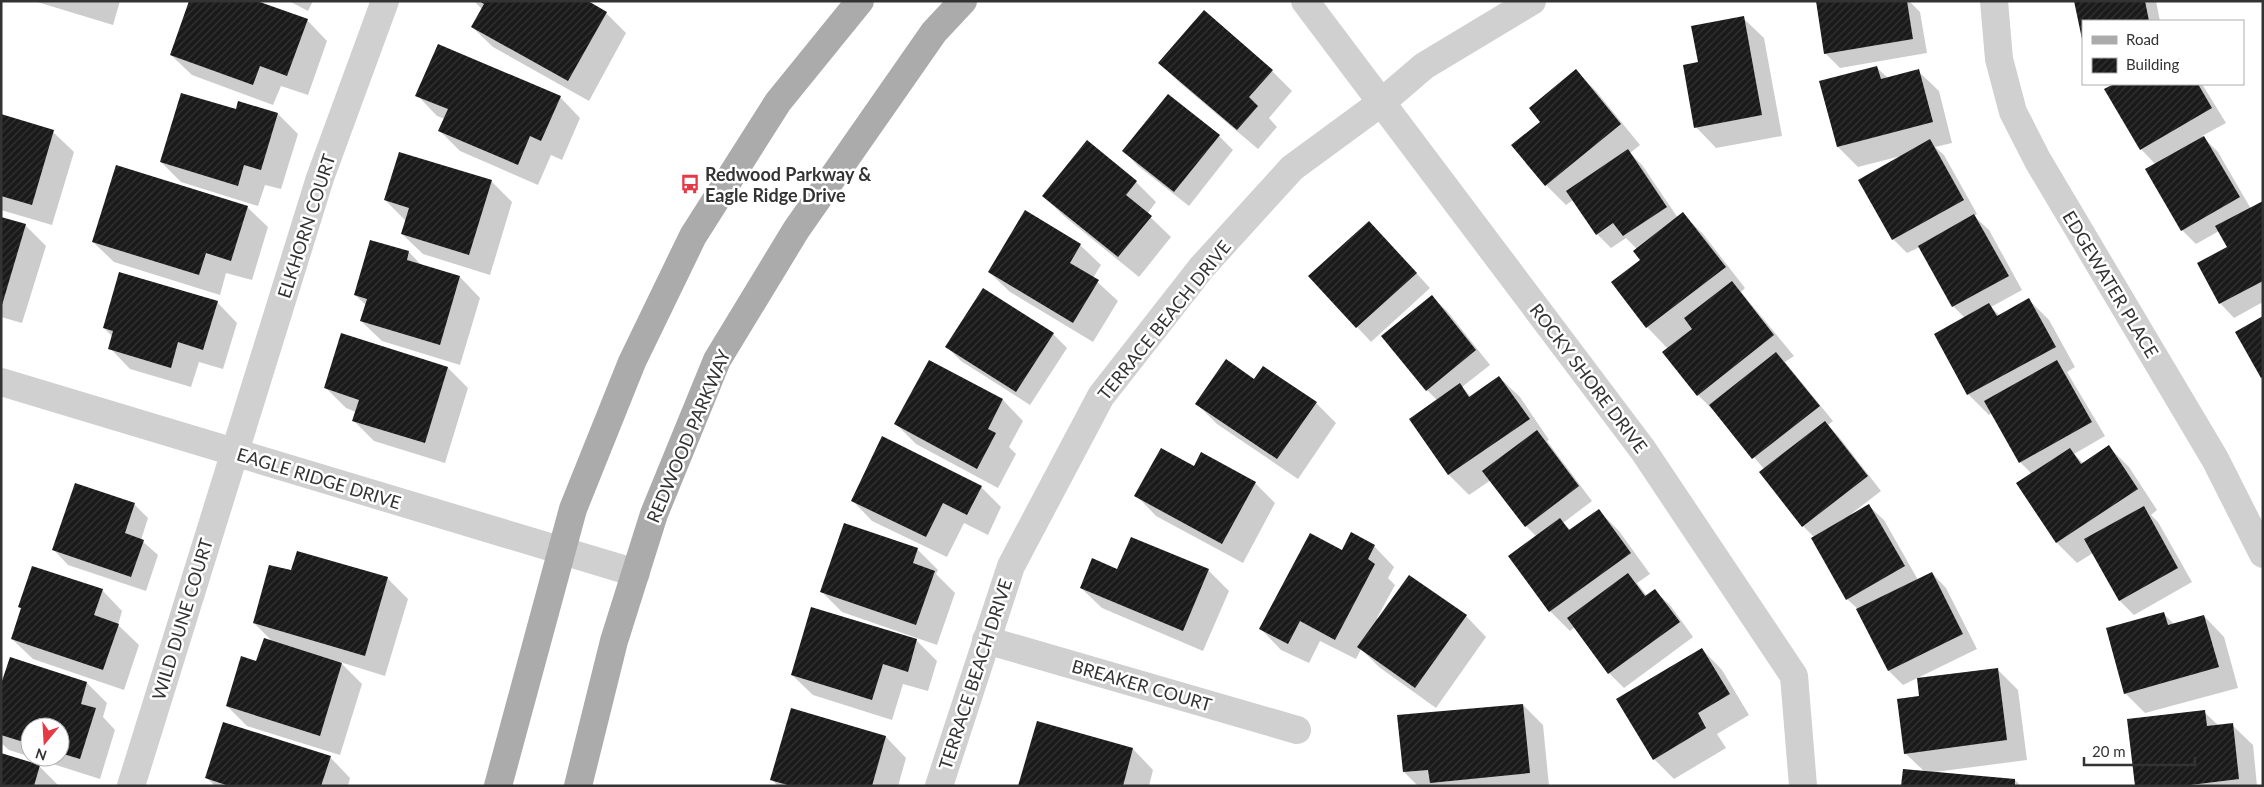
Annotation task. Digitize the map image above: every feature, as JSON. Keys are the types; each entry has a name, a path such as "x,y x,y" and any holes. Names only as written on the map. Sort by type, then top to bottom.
{"main road":[{"path":"498,786 573,509 632,362 693,236 778,102 860,1"},
{"name":"REDWOOD PARKWAY","path":"578,786 614,641 654,514 717,360 796,230 934,32 963,1"}],"street":[{"name":"ELKHORN COURT","path":"234,453 320,178 385,1"},
{"name":"ROCKY SHORE DRIVE","path":"1305,1 1643,450 1794,676 1803,786"},
{"name":"TERRACE BEACH DRIVE","path":"939,786 1011,566 1101,396 1202,267 1292,168 1382,102 1424,66 1532,1"},
{"name":"EDGEWATER PLACE","path":"1994,1 1999,59 2017,120 2038,161 2215,459 2263,554"},
{"name":"EAGLE RIDGE DRIVE","path":"1,382 636,573"},
{"name":"WILD DUNE COURT","path":"130,786 234,453"},
{"name":"BREAKER COURT","path":"986,640 1297,730"}],"building":[{"path":"189,1 257,1 308,19 287,76 260,66 253,85 170,55"},
{"path":"479,1 588,1 607,12 568,81 471,27 484,4"},
{"path":"1816,1 1907,1 1913,39 1824,54"},
{"path":"2074,1 2145,1 2149,20 2082,20 2082,39"},
{"path":"1204,10 1273,70 1249,97 1258,106 1237,130 1158,63"},
{"path":"1744,16 1762,115 1694,128 1683,65 1698,62 1691,26"},
{"path":"438,44 561,96 541,141 530,136 518,165 438,131 448,109 415,96"},
{"path":"1877,66 1881,79 1919,69 1933,122 1837,147 1819,81"},
{"path":"1576,69 1621,124 1545,186 1511,145 1540,122 1529,108"},
{"path":"2112,85 2199,85 2212,108 2140,150 2104,89"},
{"path":"181,93 236,109 238,101 278,113 261,170 244,165 238,186 160,162"},
{"path":"1168,94 1220,135 1174,192 1122,151"},
{"path":"1,114 54,130 32,205 1,196"},
{"path":"2204,136 2240,197 2181,231 2145,169"},
{"path":"1930,139 1964,200 1892,240 1858,180"},
{"path":"1087,140 1137,181 1126,195 1152,216 1118,257 1042,196"},
{"path":"1628,149 1667,207 1623,236 1613,223 1596,235 1566,191"},
{"path":"399,152 492,180 469,255 401,234 409,208 384,200"},
{"path":"116,165 248,206 231,261 206,253 199,275 92,242"},
{"path":"2263,201 2263,281 2219,304 2197,263 2227,247 2215,226"},
{"path":"1025,210 1081,244 1070,263 1099,280 1073,323 988,272"},
{"path":"1683,212 1726,267 1646,328 1611,282 1640,260 1633,251"},
{"path":"1974,214 2009,276 1952,307 1918,246"},
{"path":"1,217 26,224 2,305 1,305"},
{"path":"1369,221 1417,273 1356,328 1308,276"},
{"path":"370,240 409,251 407,260 460,276 440,345 360,321 367,299 354,295"},
{"path":"119,272 218,301 203,350 178,342 171,368 108,349 113,331 103,328"},
{"path":"1732,281 1774,335 1697,396 1662,352 1692,329 1684,318"},
{"path":"983,288 1054,333 1016,392 945,347"},
{"path":"1432,295 1476,350 1426,391 1381,336"},
{"path":"2029,298 2056,347 1967,395 1934,334 1989,303 1997,316"},
{"path":"2263,316 2263,377 2261,378 2235,332"},
{"path":"341,333 448,367 425,443 352,421 359,400 324,388"},
{"path":"1776,352 1820,406 1752,459 1709,405"},
{"path":"1226,359 1254,379 1263,366 1317,402 1277,459 1195,404"},
{"path":"929,360 1003,399 988,429 996,433 977,469 894,424"},
{"path":"2057,360 2092,422 2019,463 1984,401"},
{"path":"1499,376 1530,419 1448,475 1409,419 1460,383 1469,397"},
{"path":"1825,421 1868,476 1802,527 1759,472"},
{"path":"1537,430 1579,486 1525,527 1482,471"},
{"path":"882,436 982,486 967,515 943,503 926,537 851,501"},
{"path":"2109,445 2138,489 2056,543 2016,483 2070,448 2081,464"},
{"path":"1161,448 1194,466 1201,452 1256,482 1222,544 1134,496"},
{"path":"75,483 135,503 125,533 144,540 131,577 52,550"},
{"path":"1869,504 1905,566 1846,600 1811,538"},
{"path":"2144,506 2178,568 2119,601 2084,539"},
{"path":"1599,509 1631,553 1549,612 1508,556 1560,518 1569,530"},
{"path":"844,523 918,548 913,563 935,571 916,625 820,592"},
{"path":"1351,532 1375,545 1368,559 1375,564 1335,640 1300,621 1288,644 1259,629 1310,533 1342,550"},
{"path":"1131,537 1209,569 1183,631 1080,588 1092,558 1117,569"},
{"path":"297,551 388,577 365,656 253,623 269,565 291,570"},
{"path":"32,566 103,589 94,615 119,624 103,670 11,639 21,608 18,607"},
{"path":"1932,572 1963,634 1888,671 1856,609"},
{"path":"1628,573 1645,596 1655,589 1680,622 1608,674 1567,618"},
{"path":"1409,575 1467,615 1415,688 1357,647"},
{"path":"811,607 917,639 908,672 883,664 872,700 791,675"},
{"path":"2164,612 2168,625 2204,615 2219,667 2124,694 2106,628"},
{"path":"264,638 342,663 320,736 226,706 241,656 256,661"},
{"path":"1702,648 1730,694 1698,713 1706,728 1653,760 1616,699"},
{"path":"10,657 87,682 81,704 96,708 80,759 70,756 70,717 20,717 20,741 1,735 1,684"},
{"path":"1998,668 2007,740 1904,754 1897,699 1919,696 1917,678"},
{"path":"1523,704 1530,773 1430,783 1428,770 1403,772 1397,715"},
{"path":"791,708 886,736 872,786 791,786 770,780"},
{"path":"2205,710 2207,726 2233,723 2239,779 2182,786 2135,786 2127,719"},
{"path":"1037,721 1133,748 1123,786 1018,786"},
{"path":"223,722 331,756 321,786 229,786 205,778"},
{"path":"1,753 20,759 20,767 39,767 34,786 1,786"},
{"path":"1903,769 2015,779 2015,786 1901,786"}],"place":[{"name":"Redwood Parkway & Eagle Ridge Drive","path":"690,184"}]}
